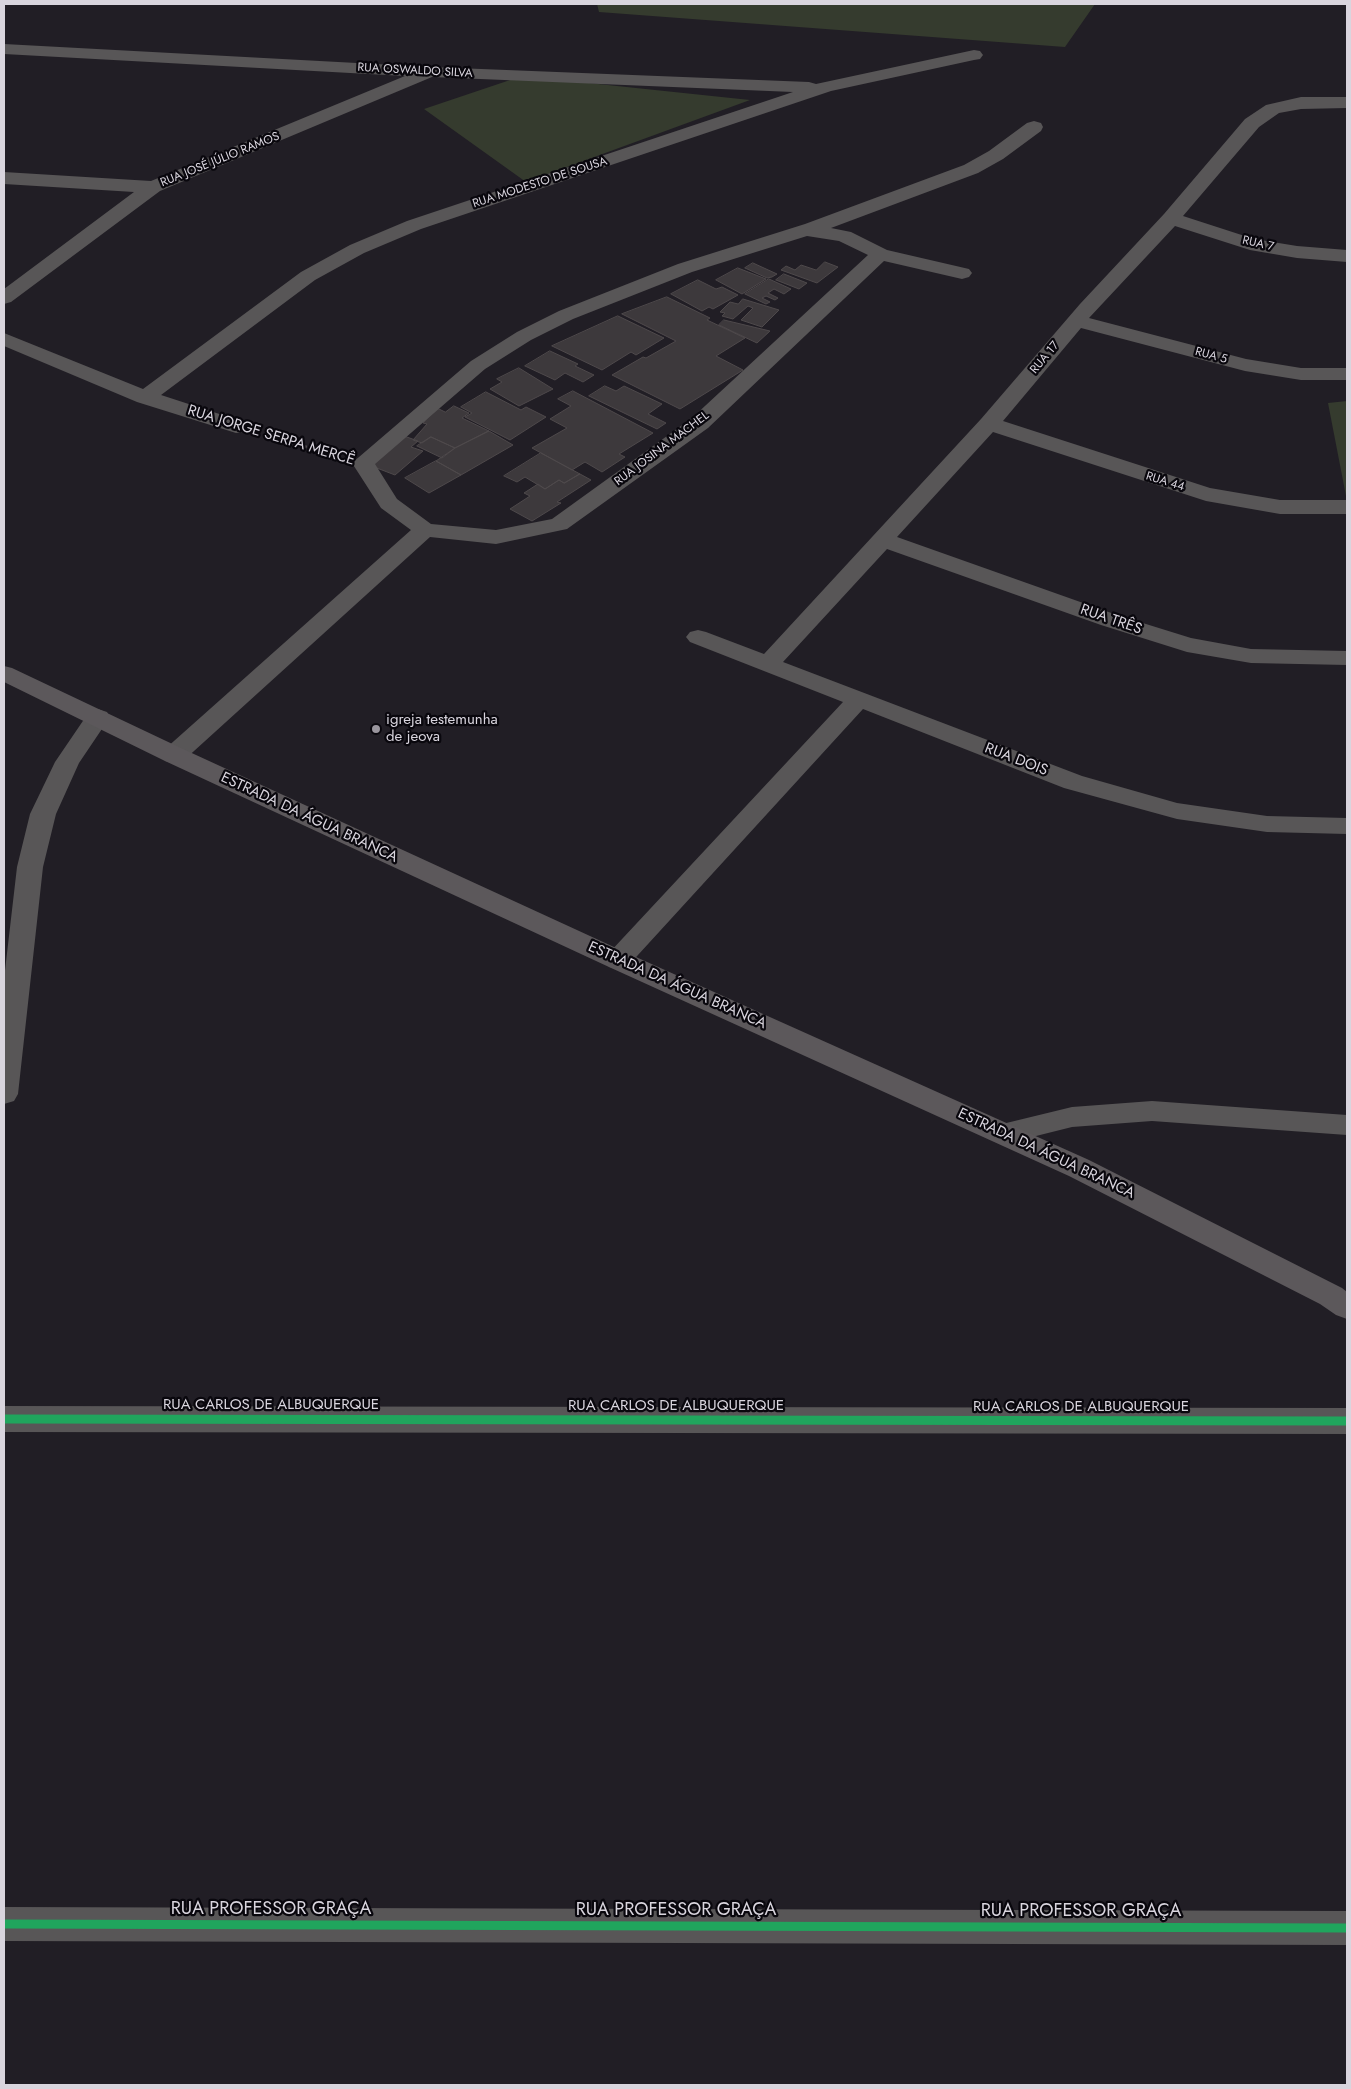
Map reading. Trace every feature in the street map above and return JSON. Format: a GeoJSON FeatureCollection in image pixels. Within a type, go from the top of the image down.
{"type":"FeatureCollection","features":[{"type":"Feature","properties":{"kind":"main road","name":"ESTRADA DA ÁGUA BRANCA"},"geometry":{"type":"LineString","coordinates":[[4,674],[174,755],[618,960],[1079,1168],[1305,1282],[1347,1307]]}},
{"type":"Feature","properties":{"kind":"street","name":"RUA OSWALDO SILVA"},"geometry":{"type":"LineString","coordinates":[[4,49],[431,72],[826,88]]}},
{"type":"Feature","properties":{"kind":"street","name":"RUA MODESTO DE SOUSA"},"geometry":{"type":"LineString","coordinates":[[145,397],[308,276],[357,249],[414,224],[826,88],[974,55]]}},
{"type":"Feature","properties":{"kind":"street","name":"RUA JOSÉ JÚLIO RAMOS"},"geometry":{"type":"LineString","coordinates":[[4,298],[153,187],[431,72]]}},
{"type":"Feature","properties":{"kind":"street","name":"RUA 17"},"geometry":{"type":"LineString","coordinates":[[768,664],[989,424],[1077,321],[1171,218],[1252,123],[1273,108],[1301,103],[1347,102]]}},
{"type":"Feature","properties":{"kind":"street"},"geometry":{"type":"LineString","coordinates":[[363,463],[478,365],[524,336],[566,315],[685,268],[806,230],[971,169],[996,155],[1034,127]]}},
{"type":"Feature","properties":{"kind":"street"},"geometry":{"type":"LineString","coordinates":[[4,178],[153,187]]}},
{"type":"Feature","properties":{"kind":"street","name":"RUA 7"},"geometry":{"type":"LineString","coordinates":[[1171,218],[1250,244],[1297,252],[1347,256]]}},
{"type":"Feature","properties":{"kind":"street"},"geometry":{"type":"LineString","coordinates":[[806,230],[844,236],[880,254],[962,273]]}},
{"type":"Feature","properties":{"kind":"street","name":"RUA JOSINA MACHEL"},"geometry":{"type":"LineString","coordinates":[[425,530],[496,538],[559,524],[700,422],[880,254]]}},
{"type":"Feature","properties":{"kind":"street","name":"RUA 5"},"geometry":{"type":"LineString","coordinates":[[1077,321],[1245,365],[1301,374],[1347,374]]}},
{"type":"Feature","properties":{"kind":"street","name":"RUA JORGE SERPA MERCÊ"},"geometry":{"type":"LineString","coordinates":[[4,339],[145,397],[236,427]]}},
{"type":"Feature","properties":{"kind":"street","name":"RUA 44"},"geometry":{"type":"LineString","coordinates":[[989,424],[1206,494],[1280,507],[1347,507]]}},
{"type":"Feature","properties":{"kind":"street","name":"RUA JORGE SERPA MERCÊ"},"geometry":{"type":"LineString","coordinates":[[363,463],[389,503],[425,530]]}},
{"type":"Feature","properties":{"kind":"street"},"geometry":{"type":"LineString","coordinates":[[174,755],[425,530]]}},
{"type":"Feature","properties":{"kind":"street","name":"RUA TRÊS"},"geometry":{"type":"LineString","coordinates":[[883,540],[1109,620],[1187,645],[1251,656],[1347,658]]}},
{"type":"Feature","properties":{"kind":"street","name":"RUA DOIS"},"geometry":{"type":"LineString","coordinates":[[698,637],[1073,782],[1178,811],[1266,824],[1347,826]]}},
{"type":"Feature","properties":{"kind":"street"},"geometry":{"type":"LineString","coordinates":[[618,960],[858,700]]}},
{"type":"Feature","properties":{"kind":"street"},"geometry":{"type":"LineString","coordinates":[[4,1094],[30,867],[43,814],[67,762],[98,718]]}},
{"type":"Feature","properties":{"kind":"street"},"geometry":{"type":"LineString","coordinates":[[1004,1133],[1072,1117],[1152,1111],[1347,1125]]}},
{"type":"Feature","properties":{"kind":"street","name":"RUA CARLOS DE ALBUQUERQUE"},"geometry":{"type":"LineString","coordinates":[[4,1418],[1347,1422]]}},
{"type":"Feature","properties":{"kind":"street","name":"RUA PROFESSOR GRAÇA"},"geometry":{"type":"LineString","coordinates":[[4,1924],[1347,1928]]}},
{"type":"Feature","properties":{"kind":"green space"},"geometry":{"type":"Polygon","coordinates":[[[597,4],[1095,4],[1065,47],[599,12],[597,4]]]}},
{"type":"Feature","properties":{"kind":"green space"},"geometry":{"type":"Polygon","coordinates":[[[522,76],[750,100],[526,182],[424,109],[522,76]]]}},
{"type":"Feature","properties":{"kind":"green space"},"geometry":{"type":"Polygon","coordinates":[[[1347,401],[1347,496],[1346,496],[1328,403],[1347,401]]]}},
{"type":"Feature","properties":{"kind":"building"},"geometry":{"type":"Polygon","coordinates":[[[825,262],[838,267],[817,283],[781,270],[786,266],[795,270],[801,265],[816,270],[825,262]]]}},
{"type":"Feature","properties":{"kind":"building"},"geometry":{"type":"Polygon","coordinates":[[[753,263],[777,274],[767,278],[745,268],[753,263]]]}},
{"type":"Feature","properties":{"kind":"building"},"geometry":{"type":"Polygon","coordinates":[[[738,268],[766,279],[742,294],[716,280],[738,268]]]}},
{"type":"Feature","properties":{"kind":"building"},"geometry":{"type":"Polygon","coordinates":[[[784,274],[807,283],[799,289],[776,280],[784,274]]]}},
{"type":"Feature","properties":{"kind":"building"},"geometry":{"type":"Polygon","coordinates":[[[769,279],[791,289],[784,294],[774,289],[768,293],[778,298],[775,300],[766,296],[762,298],[770,302],[766,304],[745,294],[769,279]]]}},
{"type":"Feature","properties":{"kind":"building"},"geometry":{"type":"Polygon","coordinates":[[[698,280],[716,289],[722,287],[738,295],[713,309],[709,307],[702,311],[671,294],[698,280]]]}},
{"type":"Feature","properties":{"kind":"building"},"geometry":{"type":"Polygon","coordinates":[[[667,297],[710,318],[707,320],[745,338],[716,356],[743,370],[680,409],[612,375],[676,341],[622,314],[667,297]]]}},
{"type":"Feature","properties":{"kind":"building"},"geometry":{"type":"Polygon","coordinates":[[[743,299],[779,310],[762,327],[741,320],[753,308],[748,306],[733,319],[722,316],[725,313],[720,312],[730,302],[738,304],[743,299]]]}},
{"type":"Feature","properties":{"kind":"building"},"geometry":{"type":"Polygon","coordinates":[[[618,316],[664,338],[636,355],[631,352],[602,370],[552,346],[618,316]]]}},
{"type":"Feature","properties":{"kind":"building"},"geometry":{"type":"Polygon","coordinates":[[[724,320],[770,331],[757,343],[719,325],[724,320]]]}},
{"type":"Feature","properties":{"kind":"building"},"geometry":{"type":"Polygon","coordinates":[[[550,351],[578,364],[575,366],[594,375],[583,382],[565,373],[555,380],[525,366],[550,351]]]}},
{"type":"Feature","properties":{"kind":"building"},"geometry":{"type":"Polygon","coordinates":[[[519,368],[553,389],[519,406],[490,389],[502,382],[497,379],[519,368]]]}},
{"type":"Feature","properties":{"kind":"building"},"geometry":{"type":"Polygon","coordinates":[[[605,386],[616,391],[624,386],[662,404],[648,414],[666,423],[657,429],[589,396],[605,386]]]}},
{"type":"Feature","properties":{"kind":"building"},"geometry":{"type":"Polygon","coordinates":[[[573,391],[653,433],[619,454],[625,457],[602,472],[585,462],[572,470],[532,448],[567,428],[550,419],[571,406],[558,399],[573,391]]]}},
{"type":"Feature","properties":{"kind":"building"},"geometry":{"type":"Polygon","coordinates":[[[486,392],[521,410],[526,407],[546,417],[510,440],[465,417],[472,413],[461,407],[486,392]]]}},
{"type":"Feature","properties":{"kind":"building"},"geometry":{"type":"Polygon","coordinates":[[[454,406],[469,413],[462,418],[489,431],[455,448],[431,437],[422,443],[413,440],[427,424],[423,423],[437,408],[445,412],[454,406]]]}},
{"type":"Feature","properties":{"kind":"building"},"geometry":{"type":"Polygon","coordinates":[[[489,431],[513,445],[461,475],[436,461],[455,448],[489,431]]]}},
{"type":"Feature","properties":{"kind":"building"},"geometry":{"type":"Polygon","coordinates":[[[404,436],[418,441],[411,447],[423,451],[395,475],[369,465],[404,436]]]}},
{"type":"Feature","properties":{"kind":"building"},"geometry":{"type":"Polygon","coordinates":[[[431,437],[455,448],[442,458],[417,446],[431,437]]]}},
{"type":"Feature","properties":{"kind":"building"},"geometry":{"type":"Polygon","coordinates":[[[541,453],[580,474],[564,483],[559,480],[545,489],[525,477],[517,482],[504,476],[541,453]]]}},
{"type":"Feature","properties":{"kind":"building"},"geometry":{"type":"Polygon","coordinates":[[[436,461],[461,475],[429,493],[405,478],[436,461]]]}},
{"type":"Feature","properties":{"kind":"building"},"geometry":{"type":"Polygon","coordinates":[[[580,474],[591,480],[557,502],[561,503],[532,521],[510,509],[530,496],[524,493],[538,484],[545,489],[559,480],[564,483],[580,474]]]}},
{"type":"Feature","properties":{"kind":"cycle path"},"geometry":{"type":"LineString","coordinates":[[4,1419],[1347,1421]]}},
{"type":"Feature","properties":{"kind":"cycle path"},"geometry":{"type":"LineString","coordinates":[[4,1924],[1347,1928]]}},
{"type":"Feature","properties":{"kind":"place","name":"igreja testemunha de jeova"},"geometry":{"type":"Point","coordinates":[376,729]}}]}
